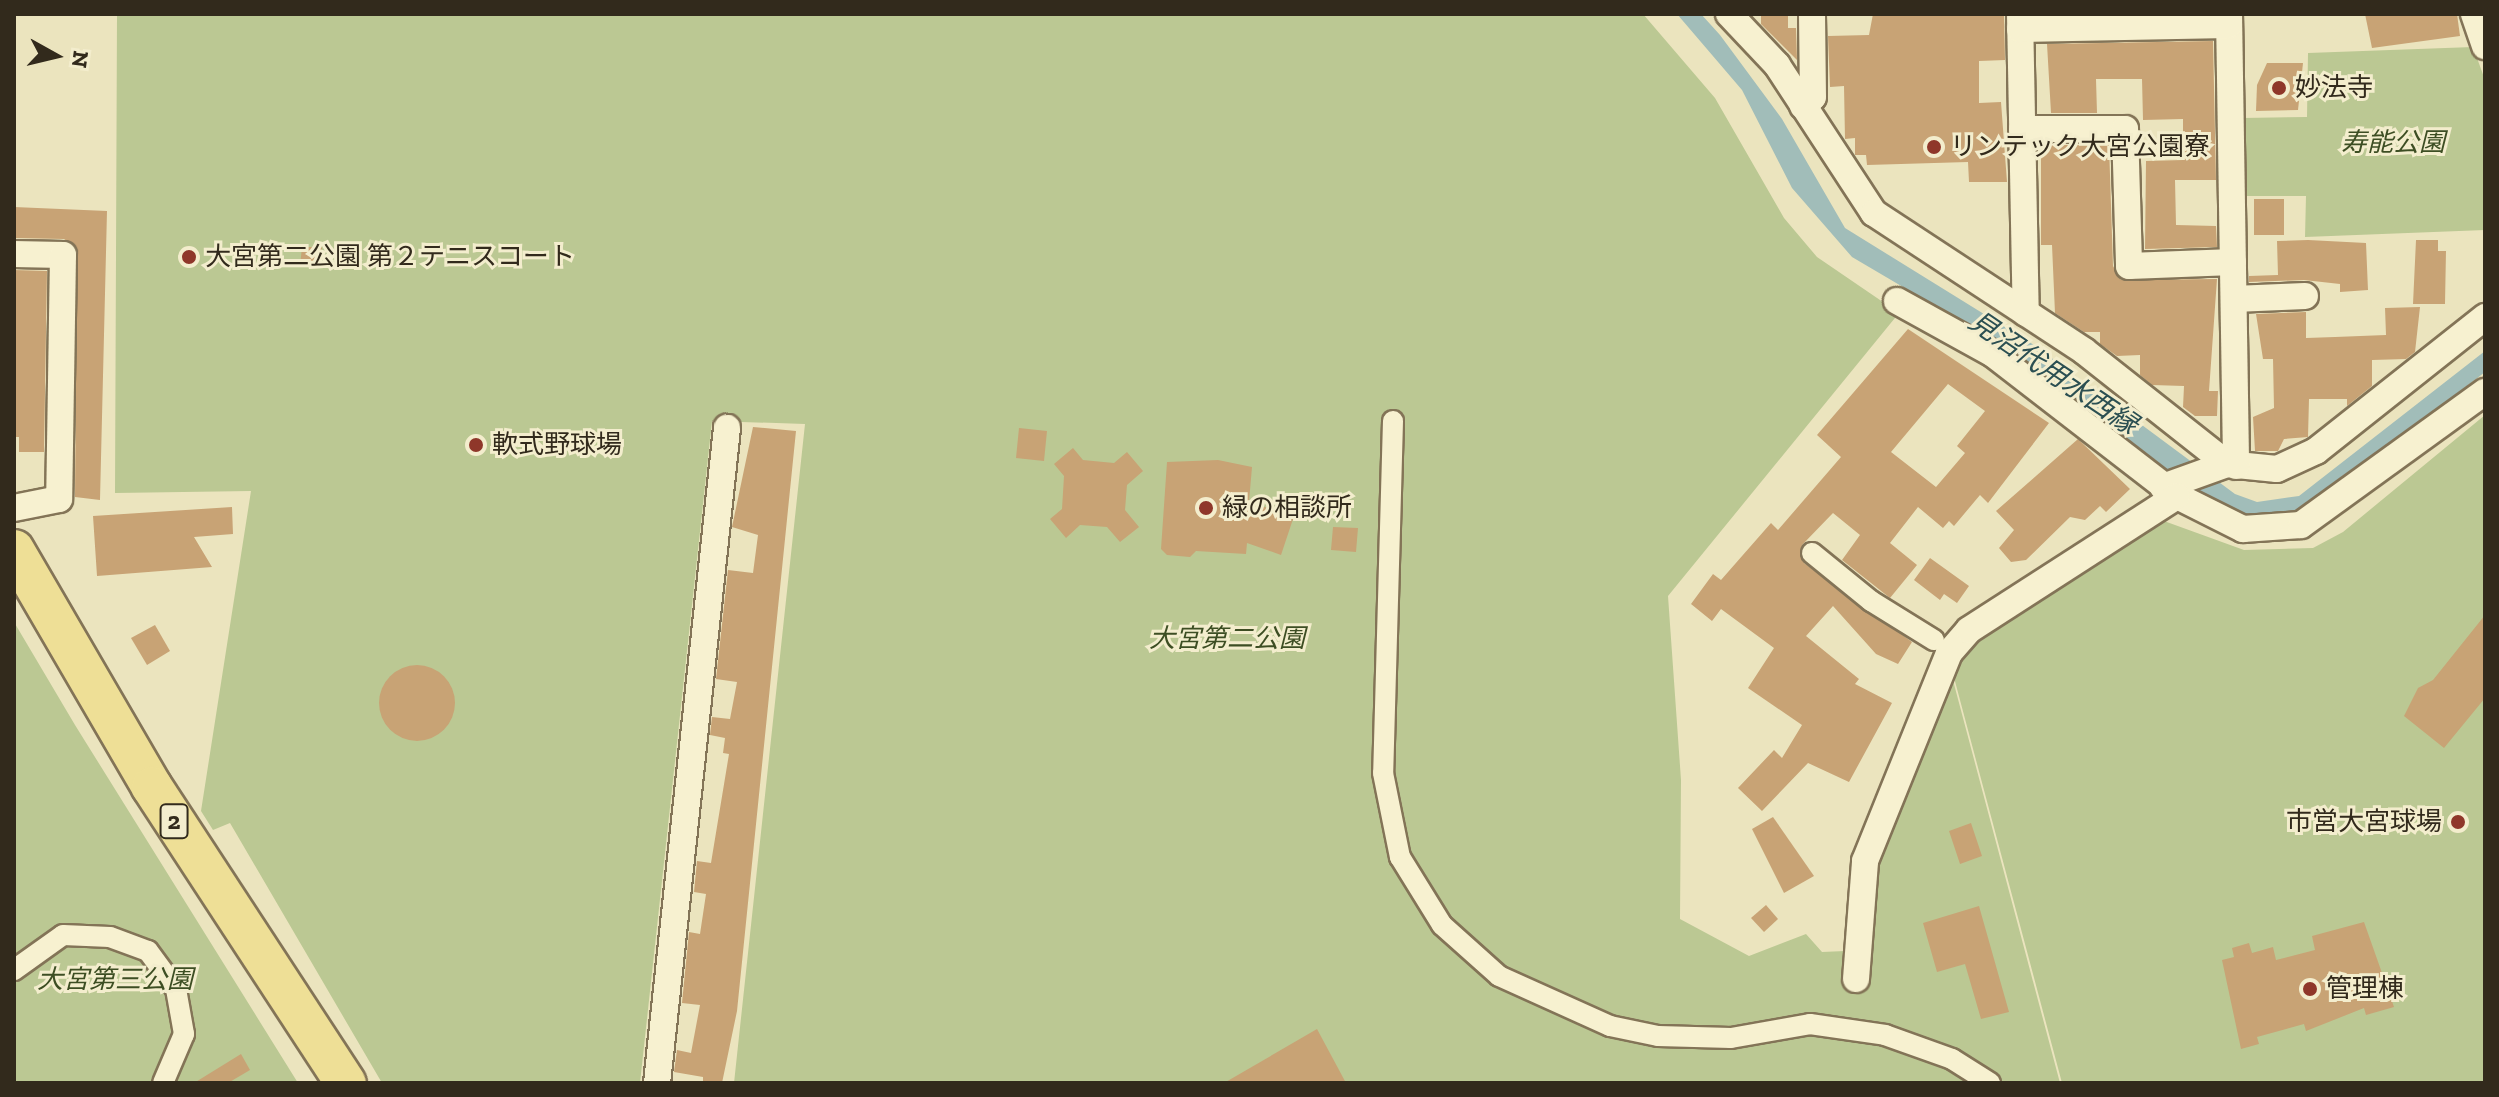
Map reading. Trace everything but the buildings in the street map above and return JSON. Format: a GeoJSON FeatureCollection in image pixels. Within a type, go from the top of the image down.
{"type":"FeatureCollection","features":[{"type":"Feature","properties":{"kind":"main road","name":"2"},"geometry":{"type":"LineString","coordinates":[[14,550],[152,787],[346,1083]]}},
{"type":"Feature","properties":{"kind":"street"},"geometry":{"type":"LineString","coordinates":[[1729,14],[1777,65],[1874,213],[2026,313],[2232,465]]}},
{"type":"Feature","properties":{"kind":"street"},"geometry":{"type":"LineString","coordinates":[[1803,106],[1813,97],[1812,14]]}},
{"type":"Feature","properties":{"kind":"street"},"geometry":{"type":"LineString","coordinates":[[2474,14],[2485,46]]}},
{"type":"Feature","properties":{"kind":"street"},"geometry":{"type":"LineString","coordinates":[[2026,313],[2020,21],[2229,19],[2234,299],[2232,465]]}},
{"type":"Feature","properties":{"kind":"street"},"geometry":{"type":"LineString","coordinates":[[2022,129],[2125,129],[2129,266],[2233,262]]}},
{"type":"Feature","properties":{"kind":"street"},"geometry":{"type":"LineString","coordinates":[[14,254],[63,255],[59,499],[14,508]]}},
{"type":"Feature","properties":{"kind":"street"},"geometry":{"type":"LineString","coordinates":[[2234,299],[2305,296]]}},
{"type":"Feature","properties":{"kind":"street"},"geometry":{"type":"LineString","coordinates":[[1897,301],[1993,354],[2084,418],[2170,491],[2243,529],[2301,525],[2485,392]]}},
{"type":"Feature","properties":{"kind":"street"},"geometry":{"type":"LineString","coordinates":[[1856,979],[1865,861],[1949,653],[1969,630],[2170,491],[2232,465],[2277,469],[2316,451],[2485,317]]}},
{"type":"Feature","properties":{"kind":"street"},"geometry":{"type":"LineString","coordinates":[[1393,421],[1383,773],[1400,857],[1442,925],[1510,982],[1610,1026],[1658,1036],[1731,1038],[1810,1024],[1840,1028],[1885,1035],[1952,1059],[1990,1083]]}},
{"type":"Feature","properties":{"kind":"street"},"geometry":{"type":"LineString","coordinates":[[657,1083],[727,428]]}},
{"type":"Feature","properties":{"kind":"street"},"geometry":{"type":"LineString","coordinates":[[1812,553],[1871,601],[1934,640]]}},
{"type":"Feature","properties":{"kind":"street"},"geometry":{"type":"LineString","coordinates":[[14,970],[63,935],[110,937],[148,951],[176,989],[184,1034],[163,1083]]}},
{"type":"Feature","properties":{"kind":"green space","name":"大宮第二公園"},"geometry":{"type":"Polygon","coordinates":[[[117,14],[1643,14],[1715,98],[1784,218],[1817,257],[1899,313],[1668,596],[1681,780],[1680,919],[1749,956],[1806,934],[1822,952],[1845,951],[1873,859],[1950,669],[2060,1083],[734,1083],[805,424],[712,421],[640,1083],[382,1083],[230,823],[213,830],[201,811],[251,491],[115,493],[117,14]]]}},
{"type":"Feature","properties":{"kind":"green space","name":"寿能公園"},"geometry":{"type":"Polygon","coordinates":[[[2473,47],[2485,80],[2485,230],[2305,237],[2306,196],[2244,196],[2243,118],[2307,117],[2308,53],[2473,47]]]}},
{"type":"Feature","properties":{"kind":"green space"},"geometry":{"type":"Polygon","coordinates":[[[2485,415],[2485,1083],[2062,1083],[1952,670],[1971,639],[2164,521],[2244,550],[2313,548],[2343,532],[2485,415]]]}},
{"type":"Feature","properties":{"kind":"green space","name":"大宮第三公園"},"geometry":{"type":"Polygon","coordinates":[[[14,622],[75,725],[298,1083],[14,1083],[14,622]]]}},
{"type":"Feature","properties":{"kind":"water","name":"見沼代用水西縁"},"geometry":{"type":"Polygon","coordinates":[[[1677,14],[1701,14],[1720,35],[1782,119],[1845,228],[2034,345],[2235,494],[2257,502],[2299,496],[2485,351],[2485,372],[2300,514],[2252,520],[2203,497],[2010,350],[1852,257],[1792,188],[1742,90],[1677,14]]]}},
{"type":"Feature","properties":{"kind":"place","name":"妙法寺"},"geometry":{"type":"Point","coordinates":[2279,88]}},
{"type":"Feature","properties":{"kind":"place","name":"リンテック大宮公園寮"},"geometry":{"type":"Point","coordinates":[1934,147]}},
{"type":"Feature","properties":{"kind":"place","name":"大宮第二公園 第２テニスコート"},"geometry":{"type":"Point","coordinates":[189,257]}},
{"type":"Feature","properties":{"kind":"place","name":"軟式野球場"},"geometry":{"type":"Point","coordinates":[476,445]}},
{"type":"Feature","properties":{"kind":"place","name":"緑の相談所"},"geometry":{"type":"Point","coordinates":[1206,508]}},
{"type":"Feature","properties":{"kind":"place","name":"市営大宮球場"},"geometry":{"type":"Point","coordinates":[2458,822]}},
{"type":"Feature","properties":{"kind":"place","name":"管理棟"},"geometry":{"type":"Point","coordinates":[2310,989]}}]}
